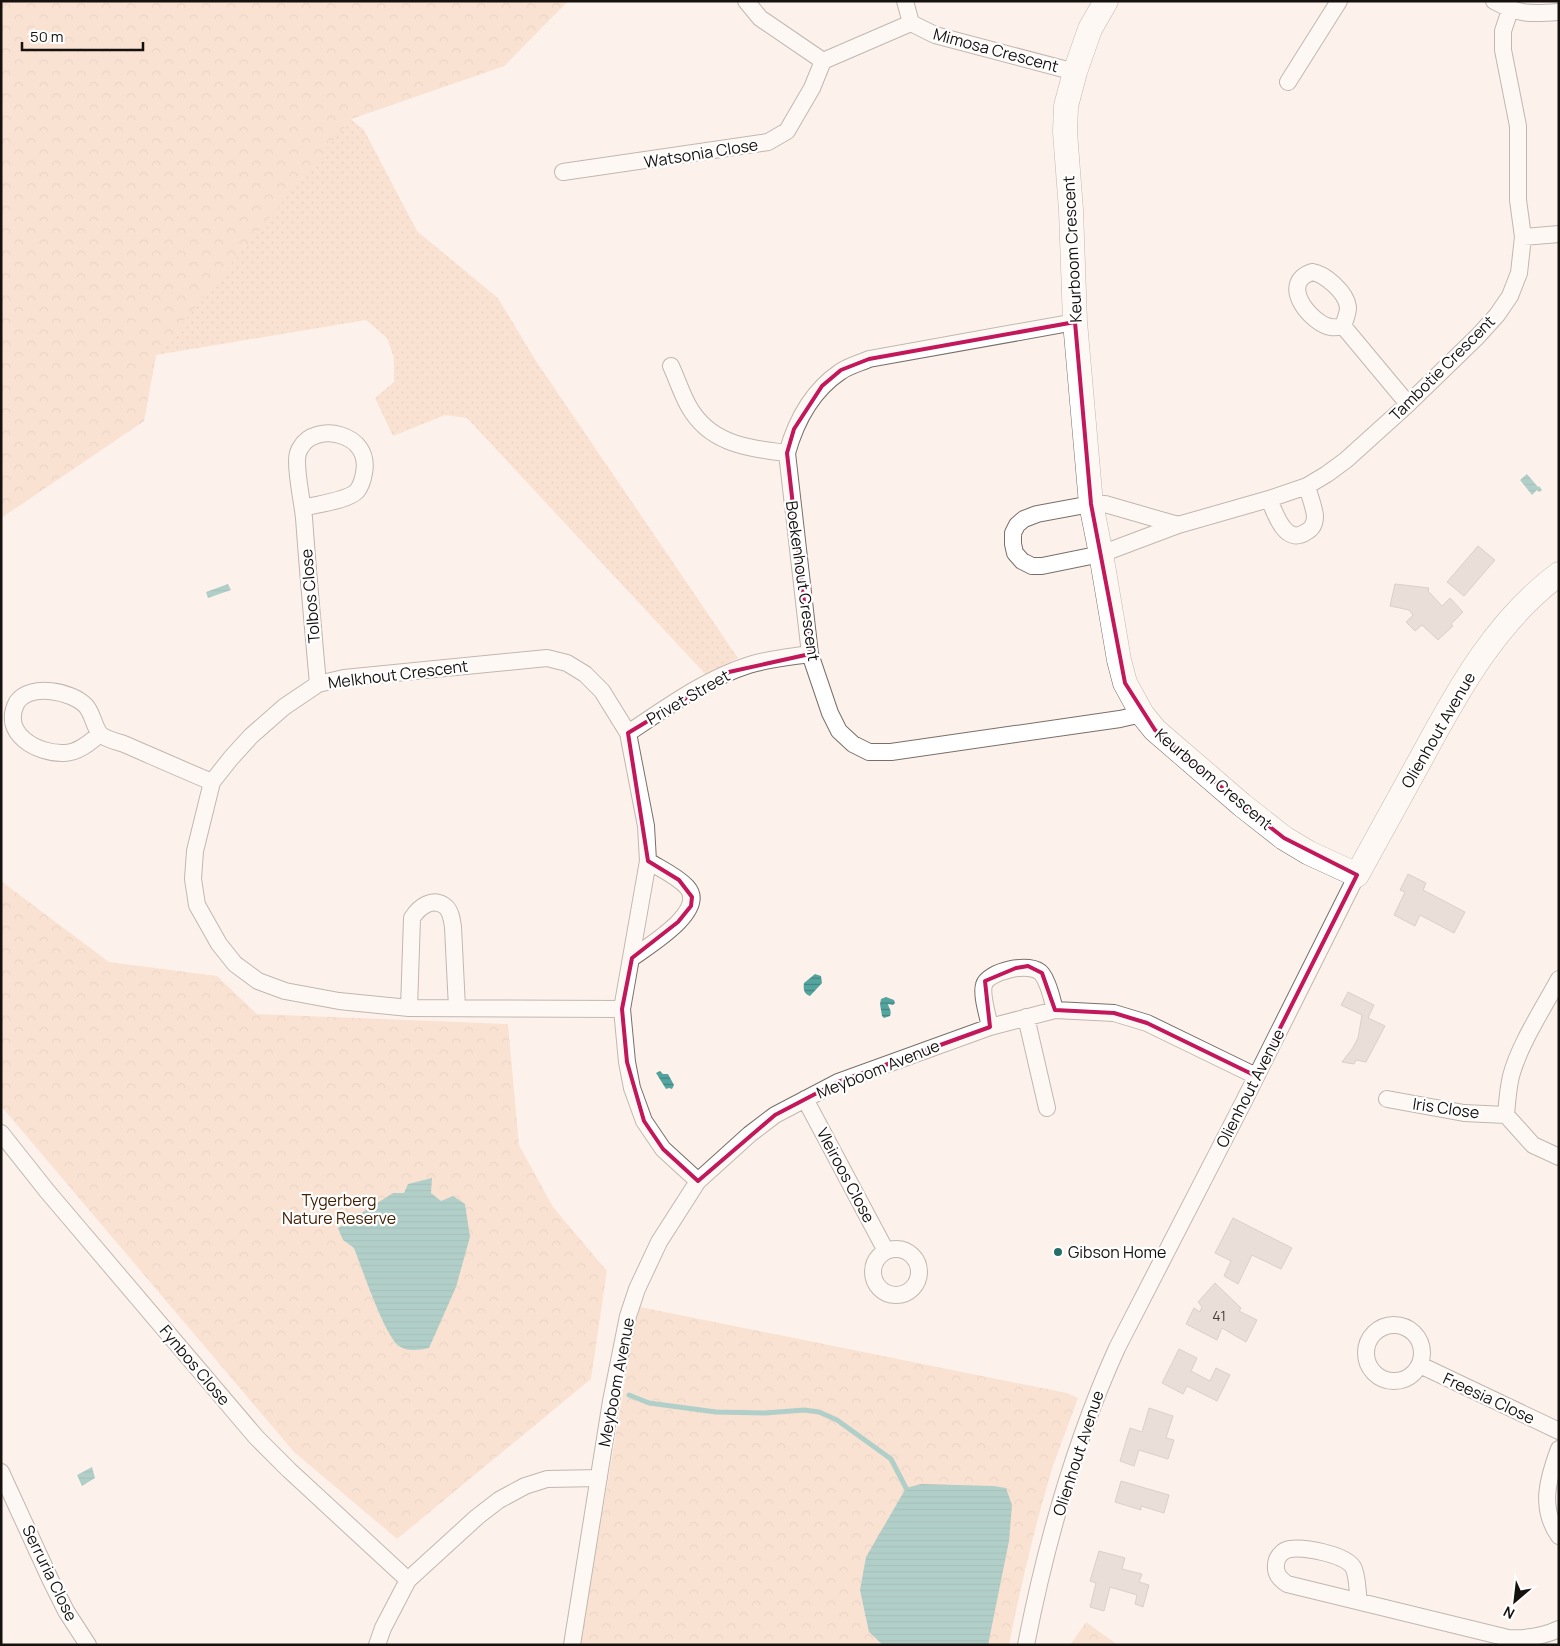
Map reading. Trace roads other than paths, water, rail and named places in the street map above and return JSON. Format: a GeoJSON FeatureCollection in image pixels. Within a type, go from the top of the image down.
{"type":"FeatureCollection","features":[{"type":"Feature","properties":{"kind":"street"},"geometry":{"type":"LineString","coordinates":[[746,1],[760,18],[823,61],[911,23]]}},
{"type":"Feature","properties":{"kind":"street","name":"Mimosa Crescent"},"geometry":{"type":"LineString","coordinates":[[905,1],[911,23],[935,35],[1075,72]]}},
{"type":"Feature","properties":{"kind":"street","name":"Keurboom Crescent"},"geometry":{"type":"LineString","coordinates":[[1106,1],[1090,29],[1075,72],[1066,106],[1065,132],[1071,210],[1075,322],[1091,504],[1102,554],[1125,684],[1142,714],[1155,730],[1264,823],[1309,853],[1357,875]]}},
{"type":"Feature","properties":{"kind":"street"},"geometry":{"type":"LineString","coordinates":[[1288,82],[1339,1]]}},
{"type":"Feature","properties":{"kind":"street"},"geometry":{"type":"LineString","coordinates":[[1494,1],[1510,10],[1533,14],[1559,12]]}},
{"type":"Feature","properties":{"kind":"street","name":"Tambotie Crescent"},"geometry":{"type":"LineString","coordinates":[[1102,554],[1178,525],[1307,486],[1327,474],[1346,460],[1408,404],[1478,336],[1496,315],[1510,296],[1519,273],[1522,237],[1518,200],[1518,126],[1503,50],[1503,31],[1510,10]]}},
{"type":"Feature","properties":{"kind":"street","name":"Watsonia Close"},"geometry":{"type":"LineString","coordinates":[[563,172],[768,142],[787,130],[792,124],[812,88],[823,61]]}},
{"type":"Feature","properties":{"kind":"street"},"geometry":{"type":"LineString","coordinates":[[1522,237],[1559,234]]}},
{"type":"Feature","properties":{"kind":"street","name":"Boekenhout Crescent"},"geometry":{"type":"LineString","coordinates":[[1075,322],[869,359],[841,370],[822,386],[794,429],[787,453],[810,654],[830,713],[839,731],[853,744],[869,752],[891,752],[1120,719],[1142,714]]}},
{"type":"Feature","properties":{"kind":"street"},"geometry":{"type":"LineString","coordinates":[[1343,326],[1408,404]]}},
{"type":"Feature","properties":{"kind":"street"},"geometry":{"type":"LineString","coordinates":[[671,366],[689,406],[703,425],[722,439],[746,448],[787,453]]}},
{"type":"Feature","properties":{"kind":"street","name":"Tolbos Close"},"geometry":{"type":"LineString","coordinates":[[303,508],[348,496],[357,490],[362,482],[365,469],[363,454],[357,443],[347,436],[334,434],[320,435],[307,439],[302,444],[297,460],[318,684]]}},
{"type":"Feature","properties":{"kind":"street"},"geometry":{"type":"LineString","coordinates":[[1269,499],[1283,527],[1289,533],[1296,536],[1304,534],[1314,523],[1315,516],[1307,486]]}},
{"type":"Feature","properties":{"kind":"street"},"geometry":{"type":"LineString","coordinates":[[1102,554],[1042,566],[1032,566],[1022,561],[1016,554],[1013,544],[1013,533],[1024,519],[1036,514],[1091,504],[1106,504],[1178,525]]}},
{"type":"Feature","properties":{"kind":"street","name":"Olienhout Avenue"},"geometry":{"type":"LineString","coordinates":[[1026,1645],[1041,1573],[1070,1466],[1103,1379],[1117,1348],[1357,875],[1453,700],[1480,657],[1512,617],[1543,586],[1559,574]]}},
{"type":"Feature","properties":{"kind":"street","name":"Privet Street"},"geometry":{"type":"LineString","coordinates":[[628,733],[710,681],[728,672],[750,664],[810,654]]}},
{"type":"Feature","properties":{"kind":"street","name":"Melkhout Crescent"},"geometry":{"type":"LineString","coordinates":[[622,1009],[409,1008],[340,1001],[285,992],[258,981],[235,964],[219,944],[197,905],[193,879],[195,851],[212,782],[251,736],[284,707],[318,684],[344,678],[547,658],[567,663],[585,674],[602,691],[628,733],[646,826],[648,861],[622,1009],[627,1062],[632,1088],[644,1121],[663,1149],[698,1181]]}},
{"type":"Feature","properties":{"kind":"street"},"geometry":{"type":"LineString","coordinates":[[100,734],[76,750],[64,754],[26,744],[18,738],[13,730],[11,721],[18,701],[26,694],[36,691],[50,691],[66,695],[86,706],[100,734],[212,782]]}},
{"type":"Feature","properties":{"kind":"street"},"geometry":{"type":"LineString","coordinates":[[632,958],[678,922],[691,906],[692,897],[688,888],[648,861]]}},
{"type":"Feature","properties":{"kind":"street"},"geometry":{"type":"LineString","coordinates":[[409,1008],[412,918],[417,909],[425,904],[436,903],[446,907],[453,927],[457,1008]]}},
{"type":"Feature","properties":{"kind":"street"},"geometry":{"type":"LineString","coordinates":[[990,1027],[984,993],[985,981],[996,974],[1016,968],[1028,966],[1042,974],[1055,1010]]}},
{"type":"Feature","properties":{"kind":"street"},"geometry":{"type":"LineString","coordinates":[[1559,979],[1520,1053],[1511,1076],[1506,1115],[1533,1145],[1559,1157]]}},
{"type":"Feature","properties":{"kind":"street","name":"Meyboom Avenue"},"geometry":{"type":"LineString","coordinates":[[572,1645],[614,1382],[628,1316],[637,1289],[659,1242],[698,1181],[750,1134],[775,1115],[838,1082],[990,1027],[1055,1010],[1114,1013],[1147,1023],[1256,1076]]}},
{"type":"Feature","properties":{"kind":"street"},"geometry":{"type":"LineString","coordinates":[[1026,1017],[1047,1108]]}},
{"type":"Feature","properties":{"kind":"street","name":"Vleiroos Close"},"geometry":{"type":"LineString","coordinates":[[805,1099],[886,1251]]}},
{"type":"Feature","properties":{"kind":"street","name":"Iris Close"},"geometry":{"type":"LineString","coordinates":[[1387,1099],[1464,1113],[1506,1115]]}},
{"type":"Feature","properties":{"kind":"street","name":"Fynbos Close"},"geometry":{"type":"LineString","coordinates":[[1,1133],[47,1191],[256,1437],[408,1580]]}},
{"type":"Feature","properties":{"kind":"street","name":"Freesia Close"},"geometry":{"type":"LineString","coordinates":[[1420,1365],[1559,1431]]}},
{"type":"Feature","properties":{"kind":"street"},"geometry":{"type":"LineString","coordinates":[[1559,1448],[1548,1482],[1546,1499],[1548,1514],[1559,1536]]}},
{"type":"Feature","properties":{"kind":"street","name":"Serruria Close"},"geometry":{"type":"LineString","coordinates":[[1,1472],[8,1497],[66,1611],[88,1645]]}},
{"type":"Feature","properties":{"kind":"street"},"geometry":{"type":"LineString","coordinates":[[377,1645],[383,1628],[408,1580],[477,1517],[499,1500],[524,1486],[546,1479],[599,1478]]}},
{"type":"Feature","properties":{"kind":"street"},"geometry":{"type":"LineString","coordinates":[[1358,1602],[1355,1573],[1352,1566],[1344,1559],[1318,1551],[1288,1549],[1280,1554],[1276,1561],[1279,1579],[1286,1584],[1358,1602],[1508,1638],[1537,1638],[1559,1629]]}},
{"type":"Feature","properties":{"kind":"water"},"geometry":{"type":"Polygon","coordinates":[[[1527,474],[1542,490],[1539,492],[1537,490],[1532,495],[1520,480],[1527,474]]]}},
{"type":"Feature","properties":{"kind":"water"},"geometry":{"type":"Polygon","coordinates":[[[228,584],[231,590],[208,598],[206,592],[228,584]]]}},
{"type":"Feature","properties":{"kind":"water"},"geometry":{"type":"Polygon","coordinates":[[[815,974],[821,976],[822,983],[810,996],[804,991],[804,983],[815,974]]]}},
{"type":"Feature","properties":{"kind":"water"},"geometry":{"type":"Polygon","coordinates":[[[886,997],[894,1000],[895,1003],[893,1005],[888,1004],[891,1011],[890,1016],[884,1018],[880,1004],[881,999],[886,997]]]}},
{"type":"Feature","properties":{"kind":"water"},"geometry":{"type":"Polygon","coordinates":[[[660,1071],[663,1074],[668,1074],[674,1085],[672,1089],[666,1089],[656,1073],[660,1071]]]}},
{"type":"Feature","properties":{"kind":"water"},"geometry":{"type":"Polygon","coordinates":[[[432,1178],[431,1193],[441,1201],[453,1196],[465,1204],[470,1237],[456,1287],[429,1348],[410,1350],[399,1346],[387,1329],[354,1248],[343,1240],[338,1228],[393,1193],[404,1193],[408,1184],[432,1178]]]}},
{"type":"Feature","properties":{"kind":"water"},"geometry":{"type":"Polygon","coordinates":[[[92,1467],[95,1478],[82,1486],[77,1475],[92,1467]]]}},
{"type":"Feature","properties":{"kind":"water"},"geometry":{"type":"Polygon","coordinates":[[[921,1484],[1006,1488],[1012,1505],[1009,1541],[988,1645],[883,1645],[869,1632],[860,1590],[866,1557],[906,1488],[921,1484]]]}},
{"type":"Feature","properties":{"kind":"waterway"},"geometry":{"type":"LineString","coordinates":[[629,1395],[649,1403],[716,1412],[765,1413],[804,1410],[819,1412],[837,1420],[891,1459],[906,1488]]}},
{"type":"Feature","properties":{"kind":"place","name":"Gibson Home"},"geometry":{"type":"Point","coordinates":[1058,1252]}},
{"type":"Feature","properties":{"kind":"park label","name":"Tygerberg Nature Reserve"},"geometry":{"type":"Point","coordinates":[339,1209]}}]}
